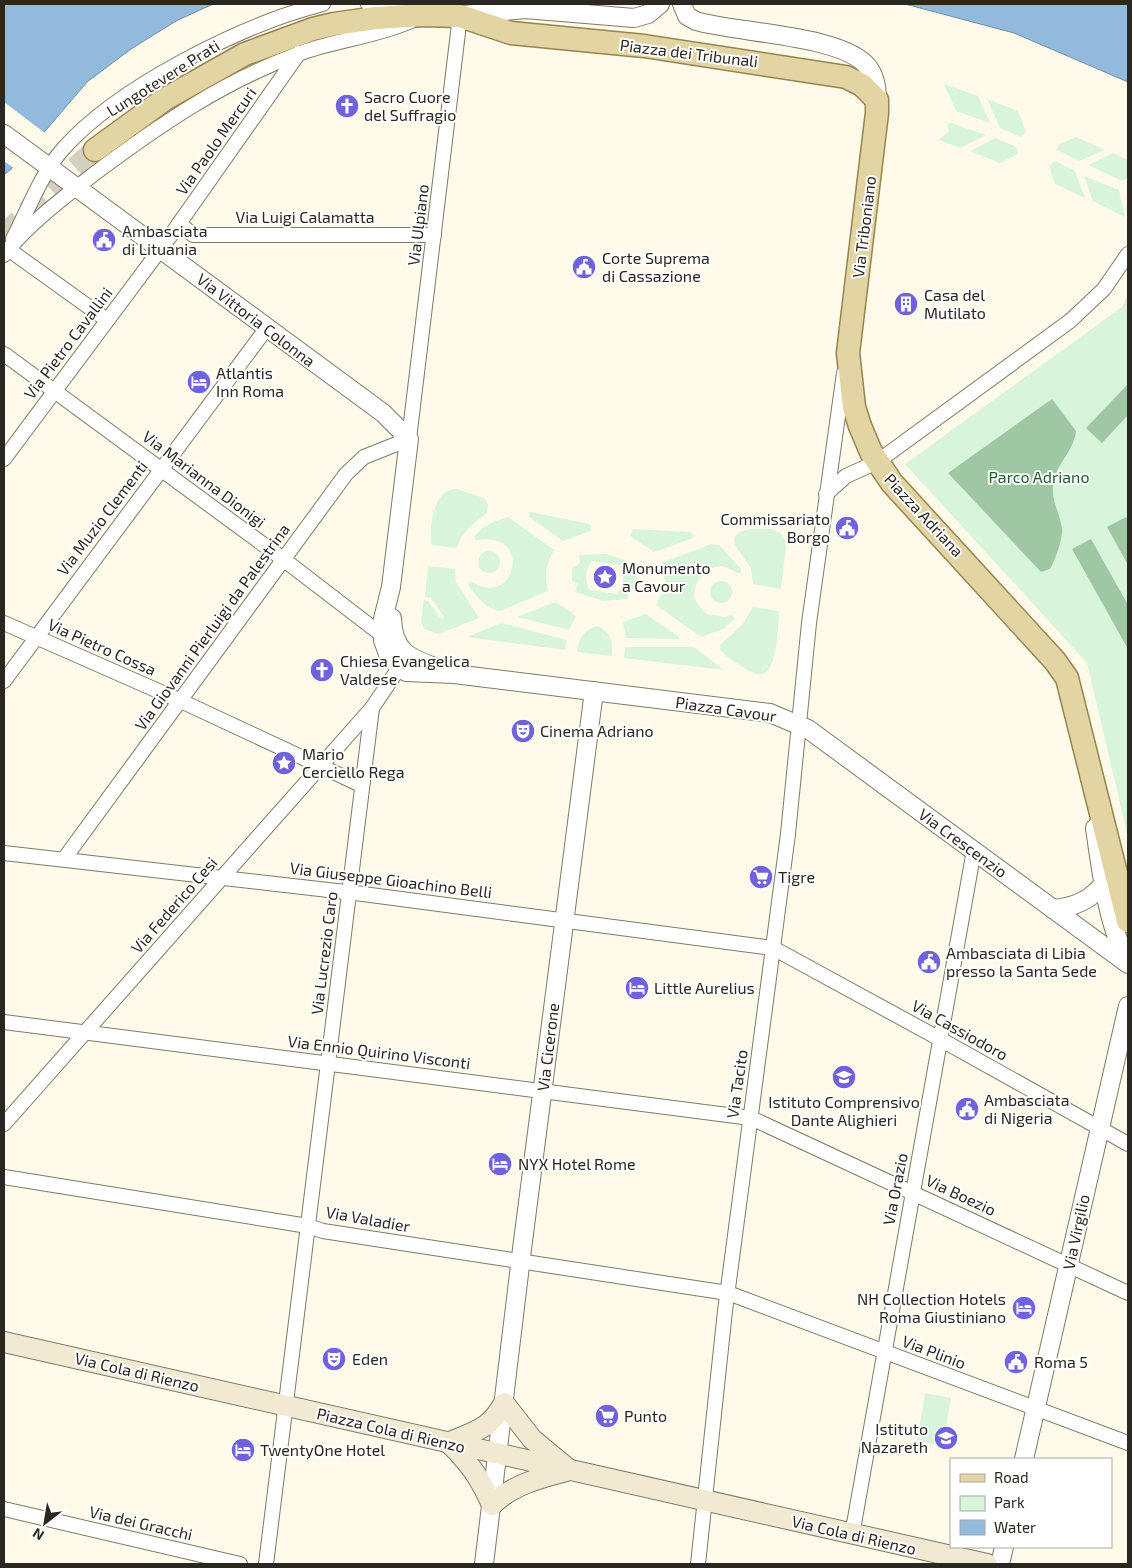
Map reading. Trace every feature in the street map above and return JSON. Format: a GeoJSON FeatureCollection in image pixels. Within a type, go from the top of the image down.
{"type":"FeatureCollection","features":[{"type":"Feature","properties":{"kind":"main road","name":"Lungotevere Prati"},"geometry":{"type":"LineString","coordinates":[[95,150],[165,99],[225,64],[268,44],[334,24],[423,15],[460,16]]}},
{"type":"Feature","properties":{"kind":"main road","name":"Piazza dei Tribunali"},"geometry":{"type":"LineString","coordinates":[[460,16],[511,33],[644,46],[846,77],[862,85],[877,100]]}},
{"type":"Feature","properties":{"kind":"main road","name":"Via Triboniano"},"geometry":{"type":"LineString","coordinates":[[877,100],[873,160],[848,353],[856,414],[866,444],[877,462]]}},
{"type":"Feature","properties":{"kind":"main road","name":"Piazza Adriana"},"geometry":{"type":"LineString","coordinates":[[877,462],[902,495],[964,559],[1062,671],[1074,699],[1096,798],[1128,922]]}},
{"type":"Feature","properties":{"kind":"main road","name":"Via Cola di Rienzo"},"geometry":{"type":"LineString","coordinates":[[4,1342],[278,1404]]}},
{"type":"Feature","properties":{"kind":"main road"},"geometry":{"type":"LineString","coordinates":[[504,1403],[532,1439],[570,1470],[526,1483],[507,1492],[492,1506],[477,1474],[467,1460],[448,1443],[486,1427],[495,1418],[504,1403]]}},
{"type":"Feature","properties":{"kind":"main road","name":"Piazza Cola di Rienzo"},"geometry":{"type":"LineString","coordinates":[[278,1404],[712,1503]]}},
{"type":"Feature","properties":{"kind":"main road","name":"Via Cola di Rienzo"},"geometry":{"type":"LineString","coordinates":[[712,1503],[987,1564]]}},
{"type":"Feature","properties":{"kind":"street","name":"Lungotevere Prati"},"geometry":{"type":"LineString","coordinates":[[6,252],[51,168],[62,151],[85,129],[131,94],[168,71],[240,32],[323,4]]}},
{"type":"Feature","properties":{"kind":"street","name":"Lungotevere Prati"},"geometry":{"type":"LineString","coordinates":[[368,4],[423,15]]}},
{"type":"Feature","properties":{"kind":"street","name":"Piazza dei Tribunali"},"geometry":{"type":"LineString","coordinates":[[460,16],[525,9],[634,18],[648,14],[660,4]]}},
{"type":"Feature","properties":{"kind":"street","name":"Piazza dei Tribunali"},"geometry":{"type":"LineString","coordinates":[[682,4],[687,16],[696,22],[820,44],[846,52],[869,68],[876,87],[877,100]]}},
{"type":"Feature","properties":{"kind":"street","name":"Lungotevere Prati"},"geometry":{"type":"LineString","coordinates":[[6,252],[77,186],[148,134],[201,100],[256,70],[300,53],[389,30],[423,15]]}},
{"type":"Feature","properties":{"kind":"street","name":"Via Ulpiano"},"geometry":{"type":"LineString","coordinates":[[409,439],[460,16]]}},
{"type":"Feature","properties":{"kind":"street","name":"Via Paolo Mercuri"},"geometry":{"type":"LineString","coordinates":[[160,249],[300,53]]}},
{"type":"Feature","properties":{"kind":"street","name":"Via Vittoria Colonna"},"geometry":{"type":"LineString","coordinates":[[4,134],[77,186],[266,329],[384,413],[409,439]]}},
{"type":"Feature","properties":{"kind":"street","name":"Via Luigi Calamatta"},"geometry":{"type":"LineString","coordinates":[[179,223],[193,235],[434,235]]}},
{"type":"Feature","properties":{"kind":"street","name":"Via Pietro Cavallini"},"geometry":{"type":"LineString","coordinates":[[4,459],[160,249]]}},
{"type":"Feature","properties":{"kind":"street"},"geometry":{"type":"LineString","coordinates":[[6,252],[107,320]]}},
{"type":"Feature","properties":{"kind":"street","name":"Piazza Adriana"},"geometry":{"type":"LineString","coordinates":[[877,462],[1070,321],[1104,289],[1128,254]]}},
{"type":"Feature","properties":{"kind":"street","name":"Via Muzio Clementi"},"geometry":{"type":"LineString","coordinates":[[4,681],[266,329]]}},
{"type":"Feature","properties":{"kind":"street","name":"Via Triboniano"},"geometry":{"type":"LineString","coordinates":[[826,494],[848,353]]}},
{"type":"Feature","properties":{"kind":"street","name":"Via Marianna Dionigi"},"geometry":{"type":"LineString","coordinates":[[4,354],[283,559],[382,635]]}},
{"type":"Feature","properties":{"kind":"street","name":"Via Giovanni Pierluigi da Palestrina"},"geometry":{"type":"LineString","coordinates":[[64,860],[353,465],[364,457],[409,439]]}},
{"type":"Feature","properties":{"kind":"street","name":"Piazza Cavour"},"geometry":{"type":"LineString","coordinates":[[409,439],[391,587],[382,623],[382,635],[386,652],[399,668],[416,674],[454,674],[770,712],[798,723],[826,494]]}},
{"type":"Feature","properties":{"kind":"street"},"geometry":{"type":"LineString","coordinates":[[826,494],[846,476],[877,462]]}},
{"type":"Feature","properties":{"kind":"street","name":"Piazza Cavour"},"geometry":{"type":"LineString","coordinates":[[391,587],[392,629],[398,646],[411,658],[454,674]]}},
{"type":"Feature","properties":{"kind":"street","name":"Via Pietro Cossa"},"geometry":{"type":"LineString","coordinates":[[4,623],[181,701],[322,765],[361,785]]}},
{"type":"Feature","properties":{"kind":"street"},"geometry":{"type":"LineString","coordinates":[[372,708],[399,668]]}},
{"type":"Feature","properties":{"kind":"street","name":"Via Cicerone"},"geometry":{"type":"LineString","coordinates":[[504,1403],[520,1261],[594,691]]}},
{"type":"Feature","properties":{"kind":"street","name":"Via Federico Cesi"},"geometry":{"type":"LineString","coordinates":[[4,1124],[372,708]]}},
{"type":"Feature","properties":{"kind":"street","name":"Via Lucrezio Caro"},"geometry":{"type":"LineString","coordinates":[[278,1404],[292,1351],[372,708]]}},
{"type":"Feature","properties":{"kind":"street","name":"Via Crescenzio"},"geometry":{"type":"LineString","coordinates":[[798,723],[1128,964]]}},
{"type":"Feature","properties":{"kind":"street","name":"Via Tacito"},"geometry":{"type":"LineString","coordinates":[[712,1503],[709,1449],[773,948],[796,758],[798,723]]}},
{"type":"Feature","properties":{"kind":"street","name":"Piazza Adriana"},"geometry":{"type":"LineString","coordinates":[[1096,798],[1095,829],[1104,883],[1118,938],[1128,959]]}},
{"type":"Feature","properties":{"kind":"street","name":"Via Orazio"},"geometry":{"type":"LineString","coordinates":[[852,1535],[883,1351],[974,850]]}},
{"type":"Feature","properties":{"kind":"street","name":"Via Giuseppe Gioachino Belli"},"geometry":{"type":"LineString","coordinates":[[4,852],[220,879],[244,879],[773,948]]}},
{"type":"Feature","properties":{"kind":"street"},"geometry":{"type":"LineString","coordinates":[[1053,909],[1081,902],[1095,894],[1104,883]]}},
{"type":"Feature","properties":{"kind":"street","name":"Via Cassiodoro"},"geometry":{"type":"LineString","coordinates":[[773,948],[1128,1144]]}},
{"type":"Feature","properties":{"kind":"street","name":"Via Virgilio"},"geometry":{"type":"LineString","coordinates":[[1024,1458],[1128,1006]]}},
{"type":"Feature","properties":{"kind":"street","name":"Via Ennio Quirino Visconti"},"geometry":{"type":"LineString","coordinates":[[4,1022],[88,1031],[750,1118]]}},
{"type":"Feature","properties":{"kind":"street","name":"Via Boezio"},"geometry":{"type":"LineString","coordinates":[[750,1118],[1128,1293]]}},
{"type":"Feature","properties":{"kind":"street","name":"Via Valadier"},"geometry":{"type":"LineString","coordinates":[[4,1177],[308,1226],[323,1231],[728,1293]]}},
{"type":"Feature","properties":{"kind":"street","name":"Via Plinio"},"geometry":{"type":"LineString","coordinates":[[728,1293],[1128,1443]]}},
{"type":"Feature","properties":{"kind":"street"},"geometry":{"type":"LineString","coordinates":[[484,1564],[504,1403]]}},
{"type":"Feature","properties":{"kind":"street"},"geometry":{"type":"LineString","coordinates":[[266,1564],[279,1463],[278,1404]]}},
{"type":"Feature","properties":{"kind":"street"},"geometry":{"type":"LineString","coordinates":[[698,1558],[712,1503]]}},
{"type":"Feature","properties":{"kind":"street","name":"Via dei Gracchi"},"geometry":{"type":"LineString","coordinates":[[4,1509],[240,1564]]}},
{"type":"Feature","properties":{"kind":"street"},"geometry":{"type":"LineString","coordinates":[[1000,1564],[1004,1548]]}},
{"type":"Feature","properties":{"kind":"green space"},"geometry":{"type":"Polygon","coordinates":[[[944,84],[978,96],[990,123],[956,111],[944,84]]]}},
{"type":"Feature","properties":{"kind":"green space"},"geometry":{"type":"Polygon","coordinates":[[[987,99],[1018,111],[1026,132],[1021,137],[1000,128],[987,99]]]}},
{"type":"Feature","properties":{"kind":"green space"},"geometry":{"type":"Polygon","coordinates":[[[951,123],[986,135],[960,148],[939,140],[949,131],[947,124],[951,123]]]}},
{"type":"Feature","properties":{"kind":"green space"},"geometry":{"type":"Polygon","coordinates":[[[1076,137],[1105,150],[1079,161],[1057,150],[1058,145],[1076,137]]]}},
{"type":"Feature","properties":{"kind":"green space"},"geometry":{"type":"Polygon","coordinates":[[[995,138],[1017,147],[1018,154],[1000,163],[970,151],[995,138]]]}},
{"type":"Feature","properties":{"kind":"green space"},"geometry":{"type":"Polygon","coordinates":[[[1113,153],[1128,160],[1128,177],[1122,181],[1088,165],[1113,153]]]}},
{"type":"Feature","properties":{"kind":"green space"},"geometry":{"type":"Polygon","coordinates":[[[1055,161],[1075,171],[1085,198],[1055,184],[1049,166],[1055,161]]]}},
{"type":"Feature","properties":{"kind":"green space"},"geometry":{"type":"Polygon","coordinates":[[[1084,176],[1119,190],[1125,217],[1093,201],[1084,176]]]}},
{"type":"Feature","properties":{"kind":"green space","name":"Parco Adriano"},"geometry":{"type":"Polygon","coordinates":[[[1128,295],[1128,837],[1087,663],[905,464],[1122,307],[1128,295]]]}},
{"type":"Feature","properties":{"kind":"green space"},"geometry":{"type":"Polygon","coordinates":[[[1128,384],[1128,415],[1102,443],[1086,428],[1128,384]]]}},
{"type":"Feature","properties":{"kind":"green space"},"geometry":{"type":"Polygon","coordinates":[[[1052,399],[1076,431],[1072,445],[1058,470],[1053,484],[1054,501],[1062,529],[1060,544],[1050,569],[1041,572],[948,473],[1052,399]]]}},
{"type":"Feature","properties":{"kind":"green space"},"geometry":{"type":"Polygon","coordinates":[[[457,489],[484,498],[488,504],[487,513],[465,532],[457,548],[432,545],[431,529],[434,510],[443,495],[449,490],[457,489]]]}},
{"type":"Feature","properties":{"kind":"green space"},"geometry":{"type":"Polygon","coordinates":[[[530,512],[590,524],[591,528],[590,531],[563,541],[532,519],[529,516],[530,512]]]}},
{"type":"Feature","properties":{"kind":"green space"},"geometry":{"type":"Polygon","coordinates":[[[508,517],[554,550],[546,569],[548,591],[500,611],[485,605],[468,584],[471,581],[486,587],[498,586],[507,579],[512,568],[512,556],[507,546],[495,540],[476,540],[474,537],[485,526],[508,517]]]}},
{"type":"Feature","properties":{"kind":"green space"},"geometry":{"type":"Polygon","coordinates":[[[1126,517],[1128,521],[1128,565],[1107,527],[1126,517]]]}},
{"type":"Feature","properties":{"kind":"green space"},"geometry":{"type":"Polygon","coordinates":[[[633,529],[690,532],[694,535],[693,538],[654,552],[630,536],[633,529]]]}},
{"type":"Feature","properties":{"kind":"green space"},"geometry":{"type":"Polygon","coordinates":[[[748,529],[773,529],[783,535],[786,546],[781,589],[753,584],[751,568],[734,544],[735,538],[742,531],[748,529]]]}},
{"type":"Feature","properties":{"kind":"green space"},"geometry":{"type":"Polygon","coordinates":[[[1091,539],[1128,605],[1128,649],[1072,549],[1091,539]]]}},
{"type":"Feature","properties":{"kind":"green space"},"geometry":{"type":"Polygon","coordinates":[[[711,544],[719,545],[741,569],[740,574],[722,566],[716,567],[706,572],[698,581],[695,598],[702,609],[707,614],[725,617],[732,615],[735,619],[723,629],[701,637],[656,605],[666,585],[661,563],[711,544]]]}},
{"type":"Feature","properties":{"kind":"green space"},"geometry":{"type":"Polygon","coordinates":[[[489,551],[497,554],[500,562],[497,570],[489,573],[481,570],[478,562],[481,554],[489,551]]]}},
{"type":"Feature","properties":{"kind":"green space"},"geometry":{"type":"Polygon","coordinates":[[[606,554],[633,563],[632,570],[638,578],[638,582],[636,587],[629,591],[628,599],[603,601],[575,592],[578,584],[572,581],[572,568],[580,563],[579,555],[606,554]],[[592,561],[586,575],[590,590],[617,594],[624,580],[621,565],[592,561]]]}},
{"type":"Feature","properties":{"kind":"green space"},"geometry":{"type":"Polygon","coordinates":[[[428,566],[455,569],[456,582],[479,618],[438,634],[424,629],[421,621],[424,600],[428,601],[441,619],[444,617],[431,598],[425,597],[428,566]]]}},
{"type":"Feature","properties":{"kind":"green space"},"geometry":{"type":"Polygon","coordinates":[[[721,581],[729,584],[732,592],[729,600],[721,603],[713,600],[710,592],[713,584],[721,581]]]}},
{"type":"Feature","properties":{"kind":"green space"},"geometry":{"type":"Polygon","coordinates":[[[556,602],[576,616],[569,630],[517,617],[556,602]]]}},
{"type":"Feature","properties":{"kind":"green space"},"geometry":{"type":"Polygon","coordinates":[[[753,607],[779,611],[774,656],[765,673],[757,674],[732,660],[720,650],[720,645],[743,624],[753,607]]]}},
{"type":"Feature","properties":{"kind":"green space"},"geometry":{"type":"Polygon","coordinates":[[[646,614],[679,637],[679,639],[626,638],[623,622],[646,614]]]}},
{"type":"Feature","properties":{"kind":"green space"},"geometry":{"type":"Polygon","coordinates":[[[501,623],[567,640],[565,650],[467,637],[501,623]]]}},
{"type":"Feature","properties":{"kind":"green space"},"geometry":{"type":"Polygon","coordinates":[[[598,626],[610,638],[612,656],[577,652],[583,635],[589,629],[598,626]]]}},
{"type":"Feature","properties":{"kind":"green space"},"geometry":{"type":"Polygon","coordinates":[[[625,647],[694,647],[724,670],[624,658],[625,647]]]}},
{"type":"Feature","properties":{"kind":"green space"},"geometry":{"type":"Polygon","coordinates":[[[925,1393],[951,1398],[943,1446],[917,1441],[925,1393]]]}},
{"type":"Feature","properties":{"kind":"water"},"geometry":{"type":"Polygon","coordinates":[[[4,4],[213,4],[176,21],[131,49],[87,82],[18,163],[4,175],[4,4]]]}},
{"type":"Feature","properties":{"kind":"water"},"geometry":{"type":"Polygon","coordinates":[[[905,4],[1128,4],[1128,82],[1014,33],[905,4]]]}},
{"type":"Feature","properties":{"kind":"pier"},"geometry":{"type":"Polygon","coordinates":[[[4,102],[45,133],[15,169],[4,161],[4,102]]]}},
{"type":"Feature","properties":{"kind":"tunnel"},"geometry":{"type":"LineString","coordinates":[[4,236],[36,203],[95,150]]}},
{"type":"Feature","properties":{"kind":"place","name":"Sacro Cuore del Suffragio"},"geometry":{"type":"Point","coordinates":[347,106]}},
{"type":"Feature","properties":{"kind":"place","name":"Ambasciata di Lituania"},"geometry":{"type":"Point","coordinates":[104,240]}},
{"type":"Feature","properties":{"kind":"place","name":"Corte Suprema di Cassazione"},"geometry":{"type":"Point","coordinates":[584,267]}},
{"type":"Feature","properties":{"kind":"place","name":"Casa del Mutilato"},"geometry":{"type":"Point","coordinates":[906,304]}},
{"type":"Feature","properties":{"kind":"place","name":"Atlantis Inn Roma"},"geometry":{"type":"Point","coordinates":[199,382]}},
{"type":"Feature","properties":{"kind":"place","name":"Commissariato Borgo"},"geometry":{"type":"Point","coordinates":[847,528]}},
{"type":"Feature","properties":{"kind":"place","name":"Monumento a Cavour"},"geometry":{"type":"Point","coordinates":[605,577]}},
{"type":"Feature","properties":{"kind":"place","name":"Chiesa Evangelica Valdese"},"geometry":{"type":"Point","coordinates":[322,670]}},
{"type":"Feature","properties":{"kind":"place","name":"Cinema Adriano"},"geometry":{"type":"Point","coordinates":[523,731]}},
{"type":"Feature","properties":{"kind":"place","name":"Mario Cerciello Rega"},"geometry":{"type":"Point","coordinates":[284,763]}},
{"type":"Feature","properties":{"kind":"place","name":"Tigre"},"geometry":{"type":"Point","coordinates":[761,877]}},
{"type":"Feature","properties":{"kind":"place","name":"Ambasciata di Libia presso la Santa Sede"},"geometry":{"type":"Point","coordinates":[929,962]}},
{"type":"Feature","properties":{"kind":"place","name":"Little Aurelius"},"geometry":{"type":"Point","coordinates":[637,988]}},
{"type":"Feature","properties":{"kind":"place","name":"Istituto Comprensivo Dante Alighieri"},"geometry":{"type":"Point","coordinates":[844,1077]}},
{"type":"Feature","properties":{"kind":"place","name":"Ambasciata di Nigeria"},"geometry":{"type":"Point","coordinates":[967,1109]}},
{"type":"Feature","properties":{"kind":"place","name":"NYX Hotel Rome"},"geometry":{"type":"Point","coordinates":[500,1164]}},
{"type":"Feature","properties":{"kind":"place","name":"NH Collection Hotels Roma Giustiniano"},"geometry":{"type":"Point","coordinates":[1024,1308]}},
{"type":"Feature","properties":{"kind":"place","name":"Eden"},"geometry":{"type":"Point","coordinates":[334,1359]}},
{"type":"Feature","properties":{"kind":"place","name":"Roma 5"},"geometry":{"type":"Point","coordinates":[1016,1362]}},
{"type":"Feature","properties":{"kind":"place","name":"Punto"},"geometry":{"type":"Point","coordinates":[607,1416]}},
{"type":"Feature","properties":{"kind":"place","name":"Istituto Nazareth"},"geometry":{"type":"Point","coordinates":[946,1438]}},
{"type":"Feature","properties":{"kind":"place","name":"TwentyOne Hotel"},"geometry":{"type":"Point","coordinates":[243,1450]}}]}
